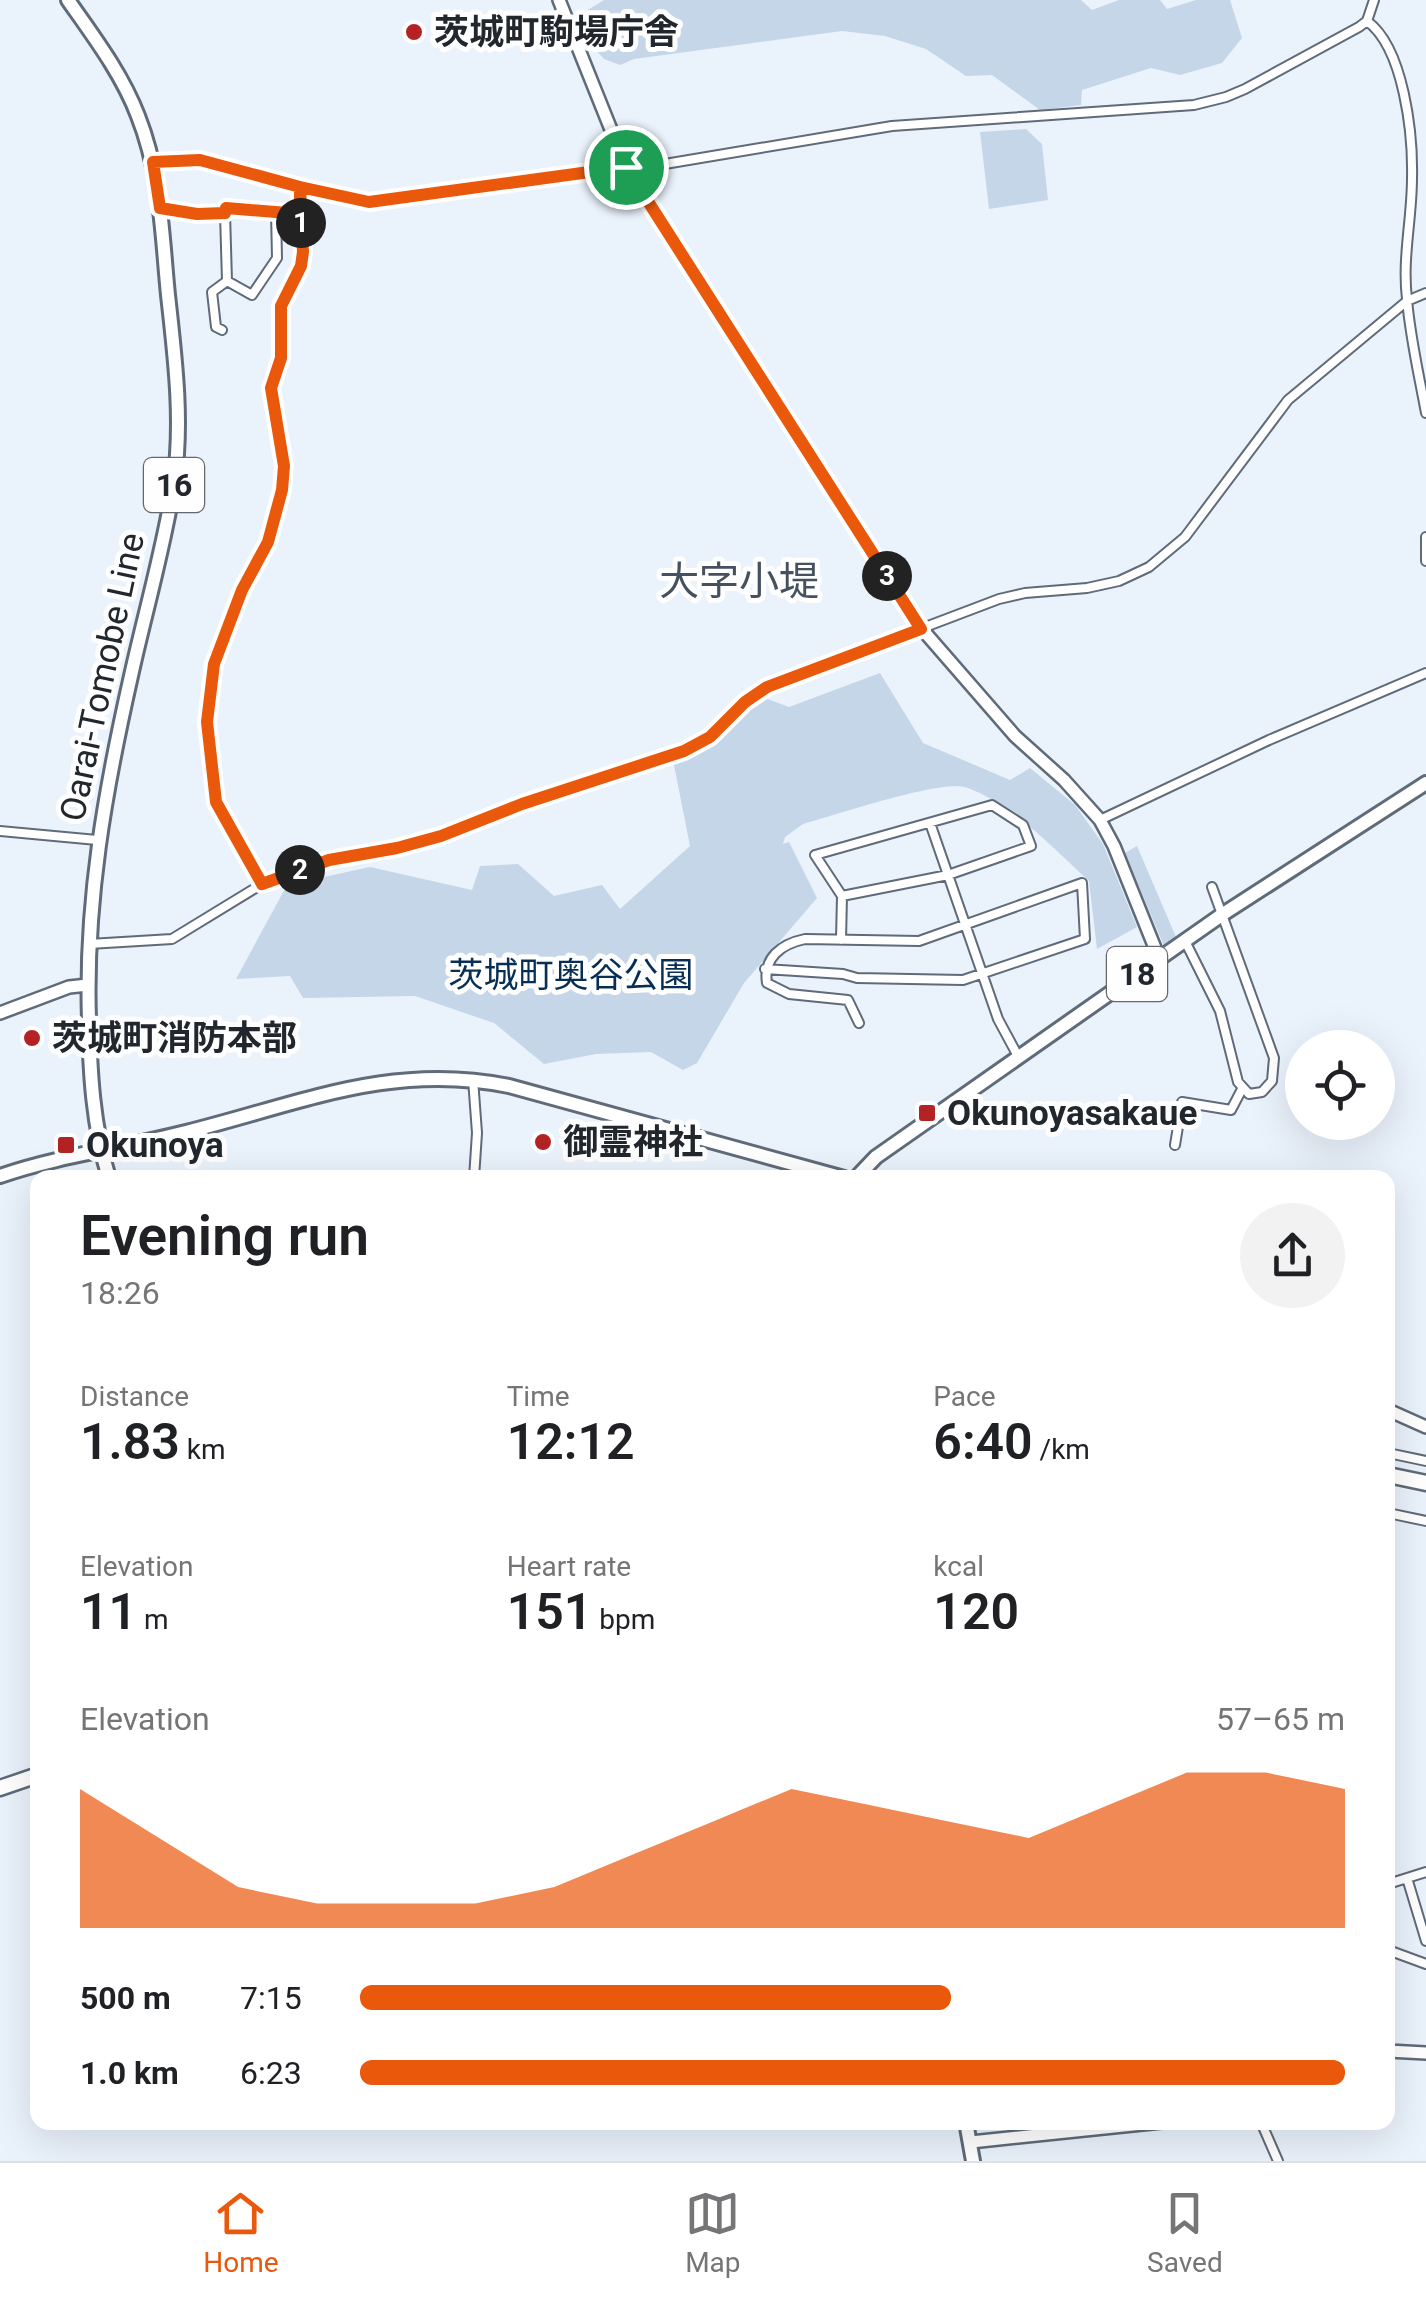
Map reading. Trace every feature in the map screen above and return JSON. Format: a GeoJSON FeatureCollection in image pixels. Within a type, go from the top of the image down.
{"type":"FeatureCollection","features":[{"type":"Feature","properties":{"kind":"highway"},"geometry":{"type":"LineString","coordinates":[[1395,1476],[1426,1483]]}},
{"type":"Feature","properties":{"kind":"highway"},"geometry":{"type":"LineString","coordinates":[[0,1788],[30,1778]]}},
{"type":"Feature","properties":{"kind":"main road","name":"Oarai-Tomobe Line"},"geometry":{"type":"LineString","coordinates":[[68,0],[126,90],[153,162],[179,424],[170,509],[131,674],[98,840],[88,985],[93,1090],[106,1170]]}},
{"type":"Feature","properties":{"kind":"main road","name":"18"},"geometry":{"type":"LineString","coordinates":[[864,1170],[876,1157],[1160,958],[1426,782]]}},
{"type":"Feature","properties":{"kind":"main road"},"geometry":{"type":"LineString","coordinates":[[0,1176],[374,1083],[415,1077],[473,1079],[557,1098],[815,1170]]}},
{"type":"Feature","properties":{"kind":"main road"},"geometry":{"type":"LineString","coordinates":[[968,2130],[973,2161]]}},
{"type":"Feature","properties":{"kind":"street"},"geometry":{"type":"LineString","coordinates":[[559,0],[626,167],[921,629],[1015,736],[1064,780],[1100,820],[1160,958]]}},
{"type":"Feature","properties":{"kind":"street"},"geometry":{"type":"LineString","coordinates":[[153,162],[200,160],[369,202],[641,168],[922,123],[1194,106],[1226,98],[1367,20],[1374,0]]}},
{"type":"Feature","properties":{"kind":"street"},"geometry":{"type":"LineString","coordinates":[[1367,20],[1380,30],[1401,79],[1413,171],[1404,254],[1407,301],[1426,412]]}},
{"type":"Feature","properties":{"kind":"street"},"geometry":{"type":"LineString","coordinates":[[262,884],[216,802],[207,722],[214,664],[242,590],[268,542],[282,490],[284,466],[271,388],[281,358],[281,306],[301,266],[300,187]]}},
{"type":"Feature","properties":{"kind":"street"},"geometry":{"type":"LineString","coordinates":[[160,208],[197,214],[225,213]]}},
{"type":"Feature","properties":{"kind":"street"},"geometry":{"type":"LineString","coordinates":[[228,280],[226,208],[300,214]]}},
{"type":"Feature","properties":{"kind":"street"},"geometry":{"type":"LineString","coordinates":[[228,280],[252,295],[277,258],[276,212]]}},
{"type":"Feature","properties":{"kind":"street"},"geometry":{"type":"LineString","coordinates":[[222,330],[216,326],[212,292],[228,280]]}},
{"type":"Feature","properties":{"kind":"street"},"geometry":{"type":"LineString","coordinates":[[88,944],[172,938],[262,884],[329,860],[441,836],[522,804],[684,751],[710,737],[745,702],[767,687],[999,599],[1119,581],[1163,558],[1185,537],[1288,400],[1407,301],[1426,293]]}},
{"type":"Feature","properties":{"kind":"street"},"geometry":{"type":"LineString","coordinates":[[1426,536],[1426,562]]}},
{"type":"Feature","properties":{"kind":"street"},"geometry":{"type":"LineString","coordinates":[[1100,820],[1268,740],[1426,673]]}},
{"type":"Feature","properties":{"kind":"street"},"geometry":{"type":"LineString","coordinates":[[841,940],[842,896],[816,855],[992,805],[1023,824],[1031,846],[948,875],[842,896]]}},
{"type":"Feature","properties":{"kind":"street"},"geometry":{"type":"LineString","coordinates":[[930,824],[998,1019],[1019,1058]]}},
{"type":"Feature","properties":{"kind":"street"},"geometry":{"type":"LineString","coordinates":[[0,832],[98,840]]}},
{"type":"Feature","properties":{"kind":"street"},"geometry":{"type":"LineString","coordinates":[[765,970],[943,981],[982,976],[1085,939],[1082,884],[910,942],[792,942],[769,959],[765,970],[767,984],[779,991],[848,1000],[859,1023]]}},
{"type":"Feature","properties":{"kind":"street"},"geometry":{"type":"LineString","coordinates":[[1212,887],[1274,1058],[1275,1073],[1268,1087],[1254,1094],[1242,1089]]}},
{"type":"Feature","properties":{"kind":"street"},"geometry":{"type":"LineString","coordinates":[[1175,1144],[1182,1102],[1231,1110],[1242,1089],[1220,1011],[1185,941]]}},
{"type":"Feature","properties":{"kind":"street"},"geometry":{"type":"LineString","coordinates":[[0,1012],[88,985]]}},
{"type":"Feature","properties":{"kind":"street"},"geometry":{"type":"LineString","coordinates":[[473,1079],[478,1133],[475,1170]]}},
{"type":"Feature","properties":{"kind":"street"},"geometry":{"type":"LineString","coordinates":[[1395,1413],[1426,1427]]}},
{"type":"Feature","properties":{"kind":"street"},"geometry":{"type":"LineString","coordinates":[[1395,1454],[1426,1461]]}},
{"type":"Feature","properties":{"kind":"street"},"geometry":{"type":"LineString","coordinates":[[1395,1514],[1426,1521]]}},
{"type":"Feature","properties":{"kind":"street"},"geometry":{"type":"LineString","coordinates":[[1395,1882],[1426,1872]]}},
{"type":"Feature","properties":{"kind":"street"},"geometry":{"type":"LineString","coordinates":[[1407,1878],[1426,1941]]}},
{"type":"Feature","properties":{"kind":"street"},"geometry":{"type":"LineString","coordinates":[[1395,1953],[1426,1964]]}},
{"type":"Feature","properties":{"kind":"street"},"geometry":{"type":"LineString","coordinates":[[1395,2051],[1426,2053]]}},
{"type":"Feature","properties":{"kind":"street"},"geometry":{"type":"LineString","coordinates":[[970,2142],[1085,2130]]}},
{"type":"Feature","properties":{"kind":"street"},"geometry":{"type":"LineString","coordinates":[[1264,2130],[1278,2161]]}},
{"type":"Feature","properties":{"kind":"green space"},"geometry":{"type":"Polygon","coordinates":[[[604,0],[1081,0],[1092,10],[1119,0],[1160,0],[1167,9],[1196,0],[1230,0],[1242,38],[1222,63],[1180,75],[1151,68],[1082,90],[1081,105],[1040,110],[992,75],[966,76],[926,49],[885,36],[842,31],[634,59],[620,65],[604,59],[582,35],[586,11],[604,0]]]}},
{"type":"Feature","properties":{"kind":"green space"},"geometry":{"type":"Polygon","coordinates":[[[1026,129],[1042,144],[1048,200],[989,209],[980,132],[1026,129]]]}},
{"type":"Feature","properties":{"kind":"green space","name":"茨城町奥谷公園"},"geometry":{"type":"Polygon","coordinates":[[[880,673],[923,743],[1010,780],[1030,768],[1075,805],[1103,844],[1137,927],[1097,949],[1089,881],[1001,805],[968,788],[955,786],[862,806],[803,824],[785,837],[783,844],[789,842],[817,898],[744,983],[697,1063],[683,1070],[651,1052],[596,1054],[544,1064],[494,1023],[415,996],[303,998],[290,976],[236,979],[287,885],[370,867],[472,890],[480,866],[518,864],[554,896],[602,885],[620,909],[690,846],[674,765],[723,738],[740,713],[765,698],[789,707],[880,673]]]}},
{"type":"Feature","properties":{"kind":"green space"},"geometry":{"type":"Polygon","coordinates":[[[1137,846],[1176,937],[1164,946],[1125,853],[1137,846]]]}},
{"type":"Feature","properties":{"kind":"place","name":"茨城町駒場庁舎"},"geometry":{"type":"Point","coordinates":[414,32]}},
{"type":"Feature","properties":{"kind":"place","name":"茨城町消防本部"},"geometry":{"type":"Point","coordinates":[32,1038]}},
{"type":"Feature","properties":{"kind":"place","name":"Okunoyasakaue"},"geometry":{"type":"Point","coordinates":[927,1113]}},
{"type":"Feature","properties":{"kind":"place","name":"御霊神社"},"geometry":{"type":"Point","coordinates":[543,1142]}},
{"type":"Feature","properties":{"kind":"place","name":"Okunoya"},"geometry":{"type":"Point","coordinates":[66,1145]}},
{"type":"Feature","properties":{"kind":"district","name":"大字小堤"},"geometry":{"type":"Point","coordinates":[739,581]}},
{"type":"Feature","properties":{"kind":"route"},"geometry":{"type":"LineString","coordinates":[[626,167],[386,201],[354,201],[300,187],[300,214],[226,208],[225,213],[197,214],[160,208],[153,162],[200,160],[300,187],[301,266],[281,306],[281,358],[271,388],[284,466],[282,490],[268,542],[242,590],[214,664],[207,722],[216,802],[262,884],[329,860],[441,836],[522,804],[684,751],[710,737],[745,702],[767,687],[921,629],[626,167]]}}]}
